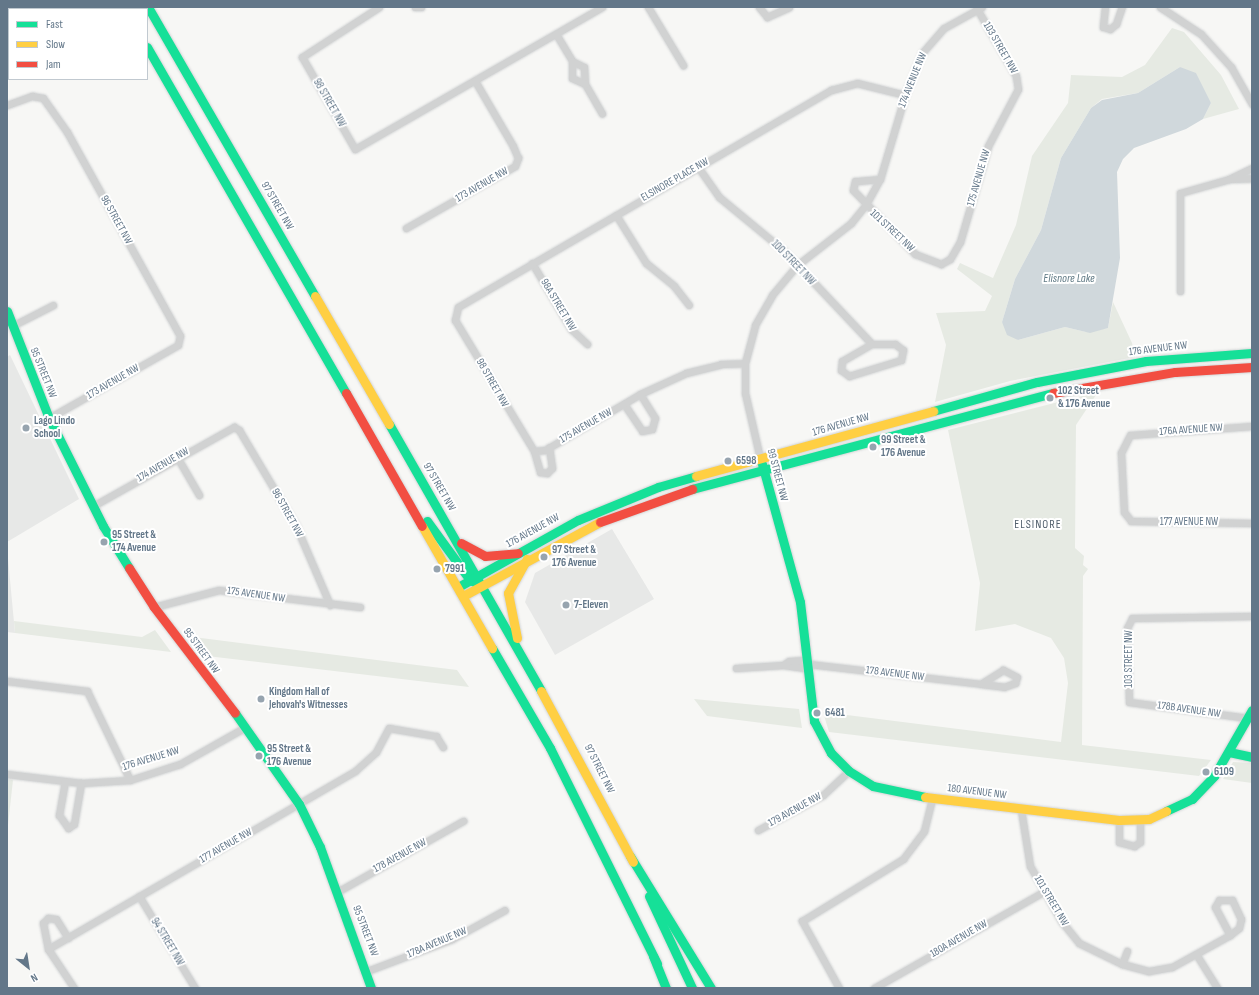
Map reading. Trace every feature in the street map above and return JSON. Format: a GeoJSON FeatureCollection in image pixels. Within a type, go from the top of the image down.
{"type":"FeatureCollection","features":[{"type":"Feature","properties":{"kind":"main road","name":"97 STREET NW"},"geometry":{"type":"LineString","coordinates":[[148,7],[456,539],[474,578]]}},
{"type":"Feature","properties":{"kind":"main road"},"geometry":{"type":"LineString","coordinates":[[148,49],[550,748],[668,988]]}},
{"type":"Feature","properties":{"kind":"main road","name":"95 STREET NW"},"geometry":{"type":"LineString","coordinates":[[7,311],[49,418],[93,506],[154,607],[299,804],[337,892],[367,971],[371,988]]}},
{"type":"Feature","properties":{"kind":"main road","name":"176 AVENUE NW"},"geometry":{"type":"LineString","coordinates":[[458,587],[578,520],[636,495],[760,458],[1037,382],[1146,361],[1252,353]]}},
{"type":"Feature","properties":{"kind":"main road","name":"176 AVENUE NW"},"geometry":{"type":"LineString","coordinates":[[463,596],[527,559],[629,510],[763,469],[1049,394],[1175,372],[1252,366]]}},
{"type":"Feature","properties":{"kind":"main road","name":"99 STREET NW"},"geometry":{"type":"LineString","coordinates":[[760,458],[800,602],[809,664],[814,721],[831,753],[849,771],[873,786],[932,799]]}},
{"type":"Feature","properties":{"kind":"main road"},"geometry":{"type":"LineString","coordinates":[[394,477],[474,578],[482,585]]}},
{"type":"Feature","properties":{"kind":"main road"},"geometry":{"type":"LineString","coordinates":[[456,539],[485,556],[518,553]]}},
{"type":"Feature","properties":{"kind":"main road"},"geometry":{"type":"LineString","coordinates":[[522,654],[508,593],[516,573],[527,559]]}},
{"type":"Feature","properties":{"kind":"main road","name":"97 STREET NW"},"geometry":{"type":"LineString","coordinates":[[482,585],[522,654],[630,856],[692,988]]}},
{"type":"Feature","properties":{"kind":"main road","name":"180 AVENUE NW"},"geometry":{"type":"LineString","coordinates":[[932,799],[1119,820],[1140,820],[1167,813],[1192,799],[1214,776],[1250,714]]}},
{"type":"Feature","properties":{"kind":"main road"},"geometry":{"type":"LineString","coordinates":[[1229,752],[1252,758]]}},
{"type":"Feature","properties":{"kind":"main road"},"geometry":{"type":"LineString","coordinates":[[630,856],[711,988]]}},
{"type":"Feature","properties":{"kind":"street","name":"98 STREET NW"},"geometry":{"type":"LineString","coordinates":[[379,7],[302,57],[356,149],[475,81]]}},
{"type":"Feature","properties":{"kind":"street"},"geometry":{"type":"LineString","coordinates":[[415,7],[421,7]]}},
{"type":"Feature","properties":{"kind":"street"},"geometry":{"type":"LineString","coordinates":[[475,81],[602,7]]}},
{"type":"Feature","properties":{"kind":"street"},"geometry":{"type":"LineString","coordinates":[[648,7],[683,65]]}},
{"type":"Feature","properties":{"kind":"street"},"geometry":{"type":"LineString","coordinates":[[759,7],[767,17],[789,7]]}},
{"type":"Feature","properties":{"kind":"street"},"geometry":{"type":"LineString","coordinates":[[1105,7],[1103,28],[1110,29],[1116,24],[1122,7]]}},
{"type":"Feature","properties":{"kind":"street"},"geometry":{"type":"LineString","coordinates":[[1160,7],[1201,34],[1231,67],[1252,104]]}},
{"type":"Feature","properties":{"kind":"street","name":"103 STREET NW"},"geometry":{"type":"LineString","coordinates":[[980,8],[1016,76],[1018,89]]}},
{"type":"Feature","properties":{"kind":"street","name":"174 AVENUE NW"},"geometry":{"type":"LineString","coordinates":[[772,295],[796,266],[851,223],[865,206],[880,180],[905,95],[922,53],[944,28],[980,8]]}},
{"type":"Feature","properties":{"kind":"street"},"geometry":{"type":"LineString","coordinates":[[556,34],[572,61],[586,70],[585,84],[602,114]]}},
{"type":"Feature","properties":{"kind":"street"},"geometry":{"type":"LineString","coordinates":[[572,61],[572,78],[585,84]]}},
{"type":"Feature","properties":{"kind":"street","name":"173 AVENUE NW"},"geometry":{"type":"LineString","coordinates":[[406,228],[515,166],[518,158],[513,146],[475,81]]}},
{"type":"Feature","properties":{"kind":"street","name":"ELSINORE PLACE NW"},"geometry":{"type":"LineString","coordinates":[[455,312],[464,302],[831,90],[857,83],[905,95]]}},
{"type":"Feature","properties":{"kind":"street","name":"175 AVENUE NW"},"geometry":{"type":"LineString","coordinates":[[941,264],[950,259],[960,242],[988,146],[1018,89]]}},
{"type":"Feature","properties":{"kind":"street","name":"96 STREET NW"},"geometry":{"type":"LineString","coordinates":[[7,105],[32,96],[43,98],[67,132],[180,336],[178,345]]}},
{"type":"Feature","properties":{"kind":"street","name":"100 STREET NW"},"geometry":{"type":"LineString","coordinates":[[698,166],[718,197],[783,250],[796,266],[872,344]]}},
{"type":"Feature","properties":{"kind":"street"},"geometry":{"type":"LineString","coordinates":[[1180,291],[1178,201],[1180,193],[1229,179],[1252,168]]}},
{"type":"Feature","properties":{"kind":"street"},"geometry":{"type":"LineString","coordinates":[[1229,179],[1252,178]]}},
{"type":"Feature","properties":{"kind":"street"},"geometry":{"type":"LineString","coordinates":[[865,206],[853,190],[854,183],[880,180]]}},
{"type":"Feature","properties":{"kind":"street","name":"101 STREET NW"},"geometry":{"type":"LineString","coordinates":[[865,206],[915,254],[941,264]]}},
{"type":"Feature","properties":{"kind":"street"},"geometry":{"type":"LineString","coordinates":[[616,214],[646,263],[674,286],[689,305]]}},
{"type":"Feature","properties":{"kind":"street","name":"98A STREET NW"},"geometry":{"type":"LineString","coordinates":[[532,263],[571,329],[587,344]]}},
{"type":"Feature","properties":{"kind":"street","name":"99 STREET NW"},"geometry":{"type":"LineString","coordinates":[[760,458],[745,393],[744,363],[755,325],[772,295]]}},
{"type":"Feature","properties":{"kind":"street"},"geometry":{"type":"LineString","coordinates":[[12,326],[53,305]]}},
{"type":"Feature","properties":{"kind":"street","name":"98 STREET NW"},"geometry":{"type":"LineString","coordinates":[[455,312],[455,320],[534,452]]}},
{"type":"Feature","properties":{"kind":"street"},"geometry":{"type":"LineString","coordinates":[[872,344],[895,344],[902,350],[901,360],[849,376],[841,370],[842,361],[872,344]]}},
{"type":"Feature","properties":{"kind":"street","name":"173 AVENUE NW"},"geometry":{"type":"LineString","coordinates":[[49,418],[178,345]]}},
{"type":"Feature","properties":{"kind":"street","name":"175 AVENUE NW"},"geometry":{"type":"LineString","coordinates":[[549,447],[552,468],[547,473],[540,472],[534,452],[549,447],[640,394],[686,373],[721,364],[744,363]]}},
{"type":"Feature","properties":{"kind":"street","name":"175 AVENUE NW"},"geometry":{"type":"LineString","coordinates":[[624,404],[642,431],[652,429],[654,418],[640,394]]}},
{"type":"Feature","properties":{"kind":"street","name":"176A AVENUE NW"},"geometry":{"type":"LineString","coordinates":[[1127,518],[1121,453],[1130,435],[1252,426]]}},
{"type":"Feature","properties":{"kind":"street","name":"174 AVENUE NW"},"geometry":{"type":"LineString","coordinates":[[93,506],[177,457],[234,427]]}},
{"type":"Feature","properties":{"kind":"street","name":"96 STREET NW"},"geometry":{"type":"LineString","coordinates":[[234,427],[239,430],[296,526],[330,605]]}},
{"type":"Feature","properties":{"kind":"street"},"geometry":{"type":"LineString","coordinates":[[177,457],[199,495]]}},
{"type":"Feature","properties":{"kind":"street","name":"177 AVENUE NW"},"geometry":{"type":"LineString","coordinates":[[1127,518],[1135,522],[1252,523]]}},
{"type":"Feature","properties":{"kind":"street","name":"175 AVENUE NW"},"geometry":{"type":"LineString","coordinates":[[154,607],[219,590],[330,605],[360,607]]}},
{"type":"Feature","properties":{"kind":"street","name":"103 STREET NW"},"geometry":{"type":"LineString","coordinates":[[1129,702],[1127,628],[1132,618],[1252,616]]}},
{"type":"Feature","properties":{"kind":"street"},"geometry":{"type":"LineString","coordinates":[[736,668],[783,665],[799,668],[809,664]]}},
{"type":"Feature","properties":{"kind":"street","name":"178 AVENUE NW"},"geometry":{"type":"LineString","coordinates":[[809,664],[981,684]]}},
{"type":"Feature","properties":{"kind":"street"},"geometry":{"type":"LineString","coordinates":[[7,681],[87,691],[130,780]]}},
{"type":"Feature","properties":{"kind":"street","name":"178B AVENUE NW"},"geometry":{"type":"LineString","coordinates":[[1129,702],[1250,714]]}},
{"type":"Feature","properties":{"kind":"street","name":"176 AVENUE NW"},"geometry":{"type":"LineString","coordinates":[[7,774],[81,782],[130,780],[180,764],[244,728]]}},
{"type":"Feature","properties":{"kind":"street","name":"177 AVENUE NW"},"geometry":{"type":"LineString","coordinates":[[48,949],[355,771],[376,752],[389,728],[436,736],[444,747]]}},
{"type":"Feature","properties":{"kind":"street","name":"179 AVENUE NW"},"geometry":{"type":"LineString","coordinates":[[758,830],[823,795],[849,771]]}},
{"type":"Feature","properties":{"kind":"street"},"geometry":{"type":"LineString","coordinates":[[65,781],[59,815],[68,828],[74,824],[81,782]]}},
{"type":"Feature","properties":{"kind":"street","name":"180 AVENUE NW"},"geometry":{"type":"LineString","coordinates":[[839,988],[805,931],[802,921],[812,912],[903,859],[924,831],[932,799]]}},
{"type":"Feature","properties":{"kind":"street","name":"101 STREET NW"},"geometry":{"type":"LineString","coordinates":[[1021,810],[1030,866],[1062,922],[1079,943],[1122,964],[1149,970],[1172,967],[1230,935]]}},
{"type":"Feature","properties":{"kind":"street"},"geometry":{"type":"LineString","coordinates":[[1119,820],[1119,842],[1124,846],[1140,842],[1140,820]]}},
{"type":"Feature","properties":{"kind":"street","name":"178 AVENUE NW"},"geometry":{"type":"LineString","coordinates":[[337,892],[463,821]]}},
{"type":"Feature","properties":{"kind":"street","name":"180A AVENUE NW"},"geometry":{"type":"LineString","coordinates":[[874,988],[1045,891]]}},
{"type":"Feature","properties":{"kind":"street","name":"94 STREET NW"},"geometry":{"type":"LineString","coordinates":[[139,896],[195,988]]}},
{"type":"Feature","properties":{"kind":"street"},"geometry":{"type":"LineString","coordinates":[[1219,900],[1232,900],[1241,918],[1239,928],[1230,935],[1215,907],[1219,900]]}},
{"type":"Feature","properties":{"kind":"street","name":"178A AVENUE NW"},"geometry":{"type":"LineString","coordinates":[[367,971],[452,939],[504,910]]}},
{"type":"Feature","properties":{"kind":"street"},"geometry":{"type":"LineString","coordinates":[[68,938],[56,919],[48,918],[43,923],[48,949],[74,988]]}},
{"type":"Feature","properties":{"kind":"street"},"geometry":{"type":"LineString","coordinates":[[1122,964],[1127,951]]}},
{"type":"Feature","properties":{"kind":"street"},"geometry":{"type":"LineString","coordinates":[[1196,954],[1217,988]]}},
{"type":"Feature","properties":{"kind":"shaded area"},"geometry":{"type":"Polygon","coordinates":[[[1172,28],[1184,32],[1221,75],[1239,109],[1203,119],[1211,103],[1180,67],[1138,93],[1102,99],[1091,108],[1061,158],[1041,230],[1015,279],[1002,322],[1018,340],[1065,327],[1086,332],[1108,328],[1113,302],[1132,343],[1135,357],[1010,381],[935,402],[946,345],[936,313],[985,311],[992,296],[957,269],[960,263],[993,278],[1016,225],[1032,156],[1068,103],[1071,75],[1122,77],[1145,65],[1172,28]]]}},
{"type":"Feature","properties":{"kind":"shaded area","name":"Lago Lindo School"},"geometry":{"type":"Polygon","coordinates":[[[10,355],[79,499],[7,542],[7,357],[10,355]]]}},
{"type":"Feature","properties":{"kind":"shaded area"},"geometry":{"type":"Polygon","coordinates":[[[1098,392],[1076,425],[1075,548],[1084,556],[1083,565],[1088,569],[1083,576],[1082,745],[1211,760],[1199,776],[829,732],[823,712],[1061,742],[1068,683],[1064,658],[1051,638],[1015,624],[975,631],[980,583],[948,430],[1098,392]]]}},
{"type":"Feature","properties":{"kind":"shaded area"},"geometry":{"type":"Polygon","coordinates":[[[612,529],[654,599],[555,655],[525,602],[535,573],[612,529]]]}},
{"type":"Feature","properties":{"kind":"shaded area"},"geometry":{"type":"Polygon","coordinates":[[[7,548],[15,633],[7,632],[7,548]]]}},
{"type":"Feature","properties":{"kind":"shaded area"},"geometry":{"type":"Polygon","coordinates":[[[14,621],[142,637],[155,630],[171,652],[15,633],[14,621]]]}},
{"type":"Feature","properties":{"kind":"shaded area"},"geometry":{"type":"Polygon","coordinates":[[[193,637],[457,670],[469,687],[207,656],[193,637]]]}},
{"type":"Feature","properties":{"kind":"shaded area"},"geometry":{"type":"Polygon","coordinates":[[[694,699],[799,709],[802,728],[707,716],[694,699]]]}},
{"type":"Feature","properties":{"kind":"shaded area"},"geometry":{"type":"Polygon","coordinates":[[[1233,762],[1252,763],[1252,783],[1223,779],[1233,762]]]}},
{"type":"Feature","properties":{"kind":"shaded area"},"geometry":{"type":"Polygon","coordinates":[[[7,779],[13,780],[7,834],[7,779]]]}},
{"type":"Feature","properties":{"kind":"water","name":"Elisnore Lake"},"geometry":{"type":"Polygon","coordinates":[[[1180,67],[1196,73],[1211,103],[1203,119],[1186,129],[1134,148],[1123,159],[1117,172],[1120,258],[1108,328],[1090,333],[1065,327],[1018,340],[1007,335],[1002,322],[1015,279],[1041,230],[1061,158],[1091,108],[1102,100],[1138,93],[1180,67]]]}},
{"type":"Feature","properties":{"kind":"traffic: fast"},"geometry":{"type":"LineString","coordinates":[[148,7],[315,296]]}},
{"type":"Feature","properties":{"kind":"traffic: fast"},"geometry":{"type":"LineString","coordinates":[[148,49],[346,393]]}},
{"type":"Feature","properties":{"kind":"traffic: fast"},"geometry":{"type":"LineString","coordinates":[[7,311],[49,418],[103,526],[129,568]]}},
{"type":"Feature","properties":{"kind":"traffic: fast"},"geometry":{"type":"LineString","coordinates":[[933,411],[1037,382],[1146,361],[1252,353]]}},
{"type":"Feature","properties":{"kind":"traffic: fast"},"geometry":{"type":"LineString","coordinates":[[692,489],[1053,393]]}},
{"type":"Feature","properties":{"kind":"traffic: fast"},"geometry":{"type":"LineString","coordinates":[[389,424],[541,691]]}},
{"type":"Feature","properties":{"kind":"traffic: fast"},"geometry":{"type":"LineString","coordinates":[[762,464],[800,602],[814,721],[831,753],[849,771],[873,786],[925,797]]}},
{"type":"Feature","properties":{"kind":"traffic: fast"},"geometry":{"type":"LineString","coordinates":[[458,587],[578,520],[658,487],[696,476]]}},
{"type":"Feature","properties":{"kind":"traffic: fast"},"geometry":{"type":"LineString","coordinates":[[427,521],[470,580],[482,585]]}},
{"type":"Feature","properties":{"kind":"traffic: fast"},"geometry":{"type":"LineString","coordinates":[[492,648],[550,748],[657,964]]}},
{"type":"Feature","properties":{"kind":"traffic: fast"},"geometry":{"type":"LineString","coordinates":[[1166,811],[1192,799],[1214,776],[1252,710]]}},
{"type":"Feature","properties":{"kind":"traffic: fast"},"geometry":{"type":"LineString","coordinates":[[235,713],[299,804],[320,847],[371,988]]}},
{"type":"Feature","properties":{"kind":"traffic: fast"},"geometry":{"type":"LineString","coordinates":[[1229,752],[1252,757]]}},
{"type":"Feature","properties":{"kind":"traffic: fast"},"geometry":{"type":"LineString","coordinates":[[630,856],[711,988]]}},
{"type":"Feature","properties":{"kind":"traffic: fast"},"geometry":{"type":"LineString","coordinates":[[649,896],[692,988]]}},
{"type":"Feature","properties":{"kind":"traffic: fast"},"geometry":{"type":"LineString","coordinates":[[653,956],[666,988]]}},
{"type":"Feature","properties":{"kind":"traffic: slow"},"geometry":{"type":"LineString","coordinates":[[315,296],[389,424]]}},
{"type":"Feature","properties":{"kind":"traffic: slow"},"geometry":{"type":"LineString","coordinates":[[696,476],[933,411]]}},
{"type":"Feature","properties":{"kind":"traffic: slow"},"geometry":{"type":"LineString","coordinates":[[463,596],[600,522]]}},
{"type":"Feature","properties":{"kind":"traffic: slow"},"geometry":{"type":"LineString","coordinates":[[422,526],[492,648]]}},
{"type":"Feature","properties":{"kind":"traffic: slow"},"geometry":{"type":"LineString","coordinates":[[517,638],[508,593],[527,559]]}},
{"type":"Feature","properties":{"kind":"traffic: slow"},"geometry":{"type":"LineString","coordinates":[[541,691],[633,862]]}},
{"type":"Feature","properties":{"kind":"traffic: slow"},"geometry":{"type":"LineString","coordinates":[[925,797],[1119,820],[1149,819],[1166,811]]}},
{"type":"Feature","properties":{"kind":"traffic: jam"},"geometry":{"type":"LineString","coordinates":[[1053,393],[1175,372],[1252,367]]}},
{"type":"Feature","properties":{"kind":"traffic: jam"},"geometry":{"type":"LineString","coordinates":[[346,393],[422,526]]}},
{"type":"Feature","properties":{"kind":"traffic: jam"},"geometry":{"type":"LineString","coordinates":[[600,522],[692,489]]}},
{"type":"Feature","properties":{"kind":"traffic: jam"},"geometry":{"type":"LineString","coordinates":[[461,543],[485,556],[518,553]]}},
{"type":"Feature","properties":{"kind":"traffic: jam"},"geometry":{"type":"LineString","coordinates":[[129,568],[154,607],[235,713]]}},
{"type":"Feature","properties":{"kind":"place","name":"102 Street & 176 Avenue"},"geometry":{"type":"Point","coordinates":[1050,398]}},
{"type":"Feature","properties":{"kind":"place","name":"Lago Lindo School"},"geometry":{"type":"Point","coordinates":[26,428]}},
{"type":"Feature","properties":{"kind":"place","name":"99 Street & 176 Avenue"},"geometry":{"type":"Point","coordinates":[873,447]}},
{"type":"Feature","properties":{"kind":"place","name":"6598"},"geometry":{"type":"Point","coordinates":[728,461]}},
{"type":"Feature","properties":{"kind":"place","name":"95 Street & 174 Avenue"},"geometry":{"type":"Point","coordinates":[104,542]}},
{"type":"Feature","properties":{"kind":"place","name":"97 Street & 176 Avenue"},"geometry":{"type":"Point","coordinates":[544,557]}},
{"type":"Feature","properties":{"kind":"place","name":"7991"},"geometry":{"type":"Point","coordinates":[437,569]}},
{"type":"Feature","properties":{"kind":"place","name":"7-Eleven"},"geometry":{"type":"Point","coordinates":[566,605]}},
{"type":"Feature","properties":{"kind":"place","name":"Kingdom Hall of Jehovah's Witnesses"},"geometry":{"type":"Point","coordinates":[261,699]}},
{"type":"Feature","properties":{"kind":"place","name":"6481"},"geometry":{"type":"Point","coordinates":[817,713]}},
{"type":"Feature","properties":{"kind":"place","name":"95 Street & 176 Avenue"},"geometry":{"type":"Point","coordinates":[259,756]}},
{"type":"Feature","properties":{"kind":"place","name":"6109"},"geometry":{"type":"Point","coordinates":[1206,772]}},
{"type":"Feature","properties":{"kind":"district","name":"ELSINORE"},"geometry":{"type":"Point","coordinates":[1038,525]}}]}
